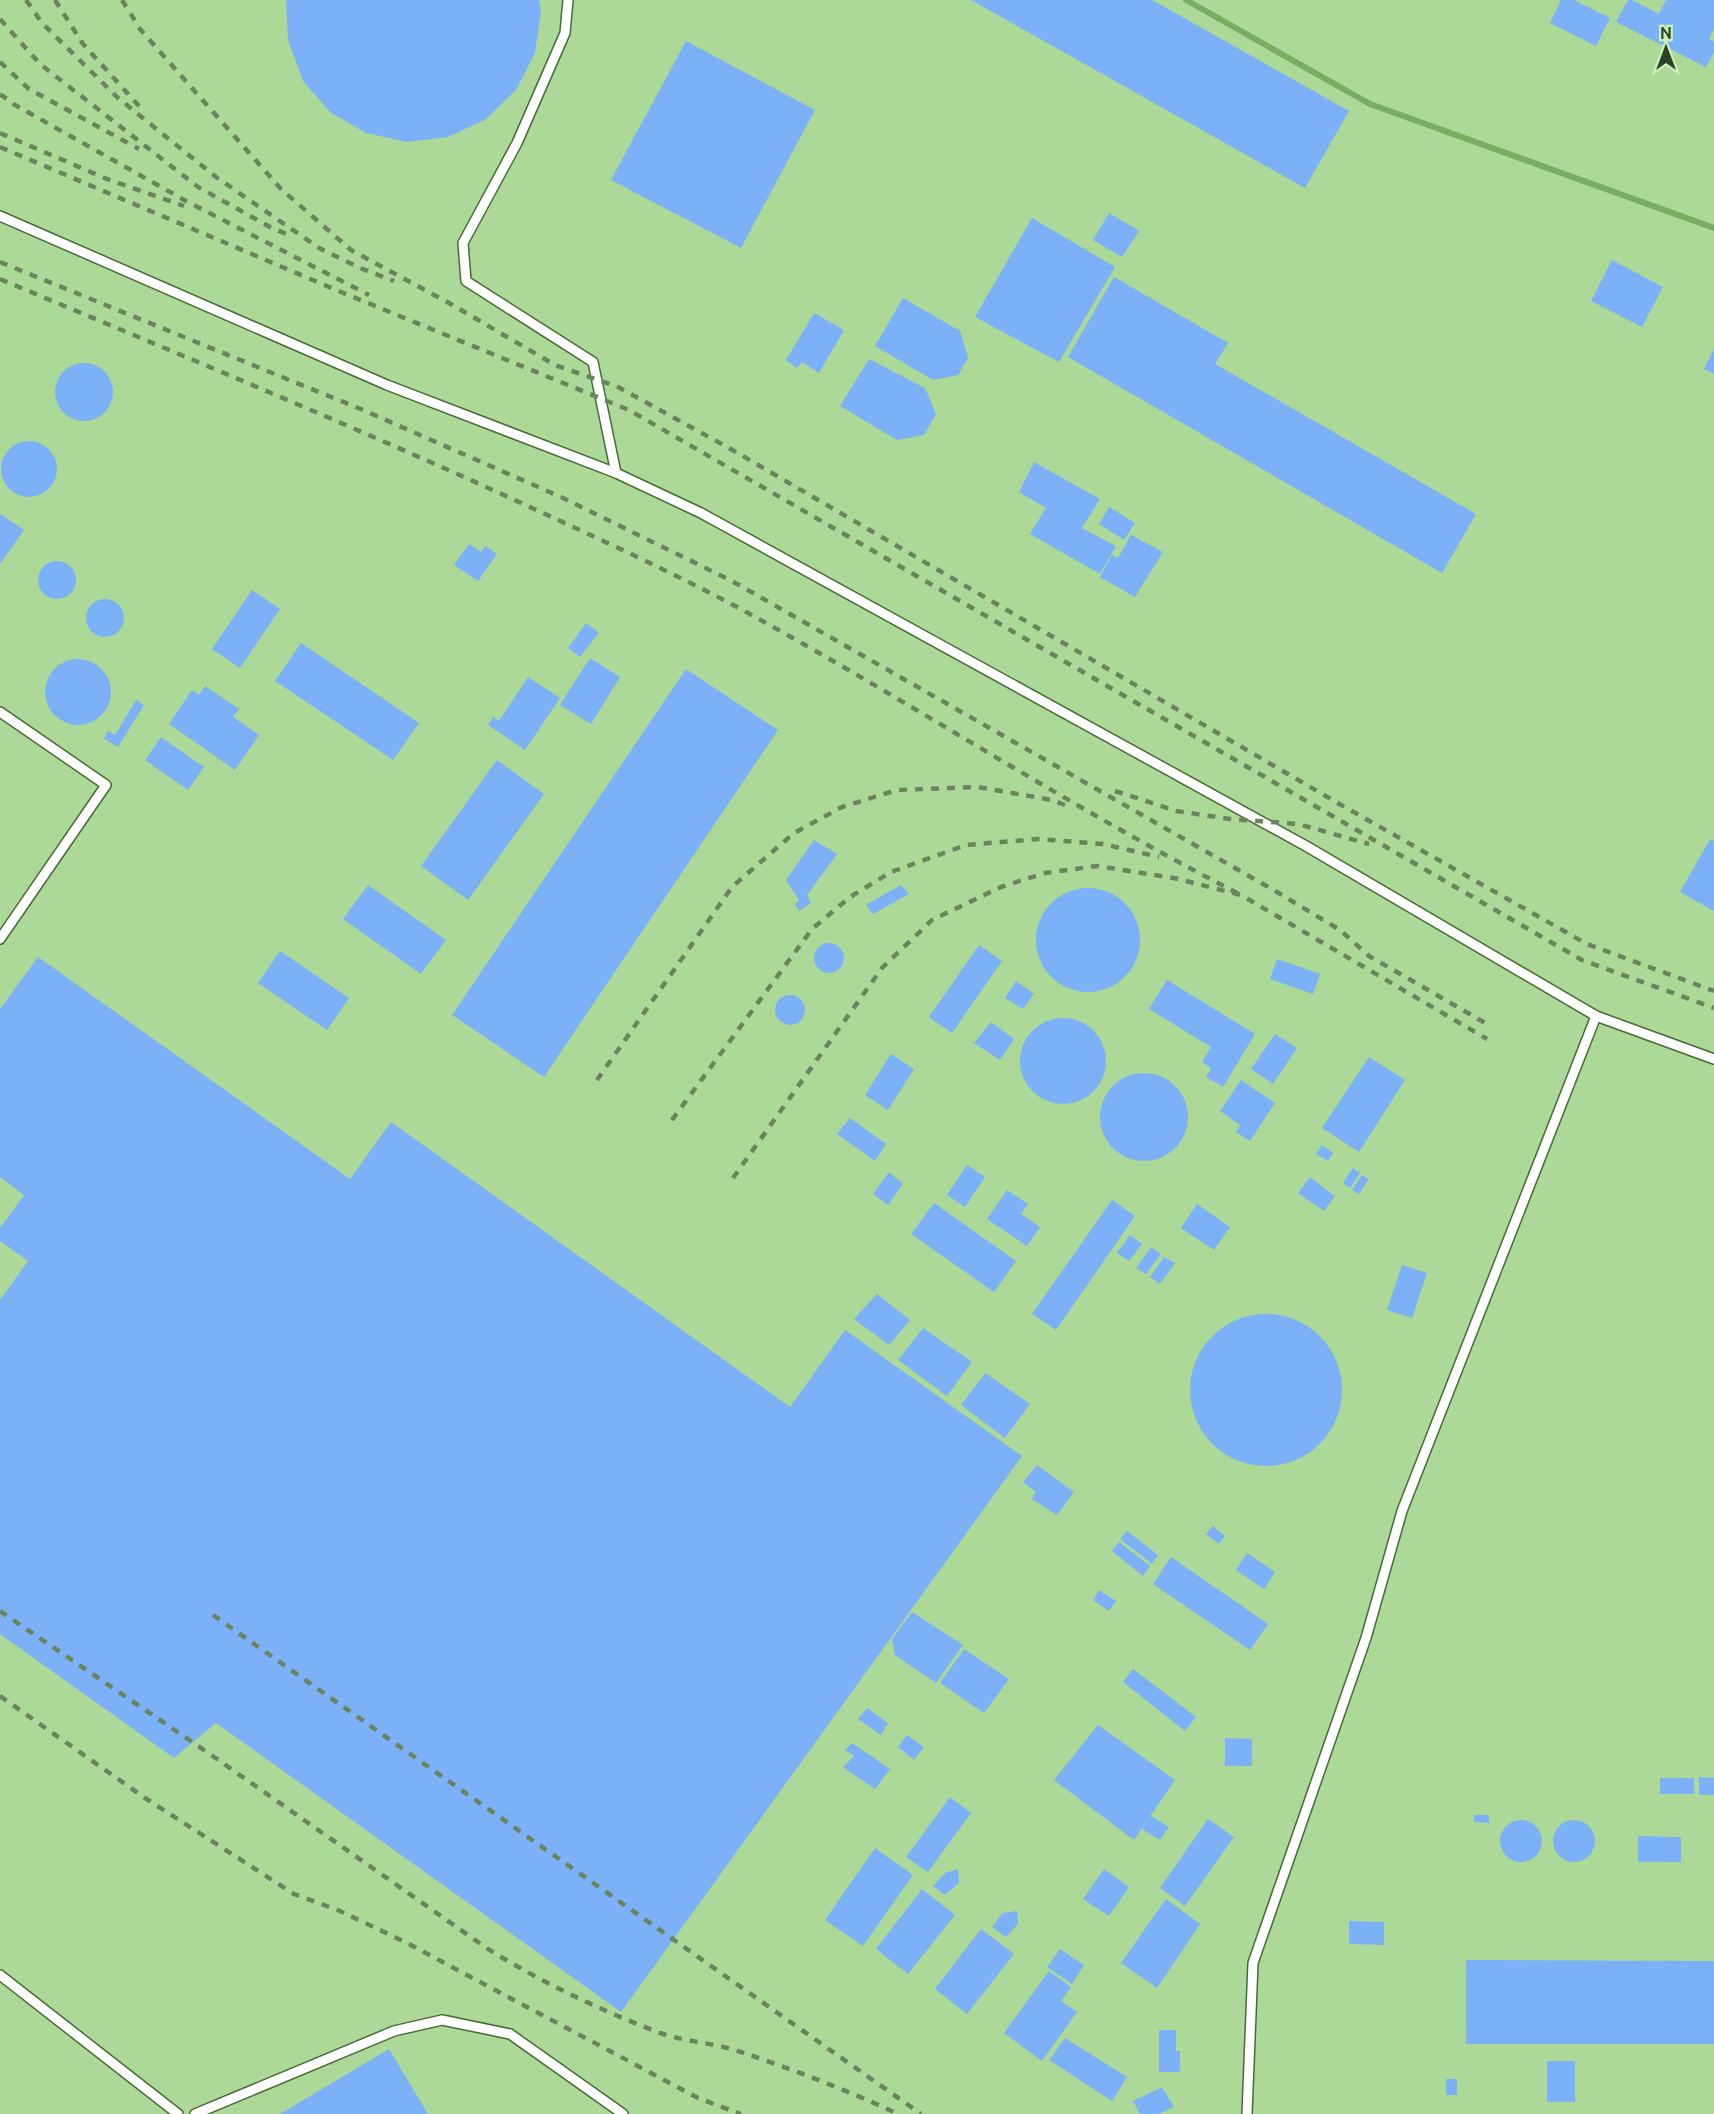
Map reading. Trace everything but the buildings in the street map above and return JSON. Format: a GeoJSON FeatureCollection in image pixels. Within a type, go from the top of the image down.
{"type":"FeatureCollection","features":[{"type":"Feature","properties":{"kind":"lane"},"geometry":{"type":"LineString","coordinates":[[568,0],[565,33],[517,143],[463,243],[466,281],[593,362],[616,473]]}},
{"type":"Feature","properties":{"kind":"lane"},"geometry":{"type":"LineString","coordinates":[[0,216],[387,385],[616,473],[701,513],[1262,821],[1596,1016],[1714,1059]]}},
{"type":"Feature","properties":{"kind":"lane"},"geometry":{"type":"LineString","coordinates":[[0,712],[106,785],[0,939]]}},
{"type":"Feature","properties":{"kind":"lane"},"geometry":{"type":"LineString","coordinates":[[1247,2114],[1253,1963],[1366,1638],[1402,1511],[1596,1016]]}},
{"type":"Feature","properties":{"kind":"lane"},"geometry":{"type":"LineString","coordinates":[[0,1975],[178,2114]]}},
{"type":"Feature","properties":{"kind":"lane"},"geometry":{"type":"LineString","coordinates":[[195,2114],[394,2031],[442,2020],[510,2034],[623,2114]]}},
{"type":"Feature","properties":{"kind":"shaded area"},"geometry":{"type":"Polygon","coordinates":[[[0,0],[1714,0],[1714,2114],[0,2114],[0,0]]]}},
{"type":"Feature","properties":{"kind":"waterway"},"geometry":{"type":"LineString","coordinates":[[1186,0],[1370,104],[1714,228]]}},
{"type":"Feature","properties":{"kind":"railway"},"geometry":{"type":"LineString","coordinates":[[26,0],[42,23],[118,98],[216,177],[319,248],[394,281]]}},
{"type":"Feature","properties":{"kind":"railway"},"geometry":{"type":"LineString","coordinates":[[55,0],[83,44],[139,106]]}},
{"type":"Feature","properties":{"kind":"railway"},"geometry":{"type":"LineString","coordinates":[[122,0],[140,29],[281,189],[351,250],[449,303],[555,365],[618,387],[729,448],[1336,802],[1587,944],[1714,991]]}},
{"type":"Feature","properties":{"kind":"railway"},"geometry":{"type":"LineString","coordinates":[[0,19],[40,64],[198,187],[270,227],[291,236]]}},
{"type":"Feature","properties":{"kind":"railway"},"geometry":{"type":"LineString","coordinates":[[0,62],[29,89],[139,149]]}},
{"type":"Feature","properties":{"kind":"railway"},"geometry":{"type":"LineString","coordinates":[[0,94],[15,105],[186,201],[369,295]]}},
{"type":"Feature","properties":{"kind":"railway"},"geometry":{"type":"LineString","coordinates":[[0,133],[107,179],[184,206]]}},
{"type":"Feature","properties":{"kind":"railway"},"geometry":{"type":"LineString","coordinates":[[0,147],[341,292],[629,410],[1582,960],[1714,1008]]}},
{"type":"Feature","properties":{"kind":"railway"},"geometry":{"type":"LineString","coordinates":[[0,262],[363,410],[561,497],[732,581],[1277,892],[1340,930],[1369,956],[1487,1024]]}},
{"type":"Feature","properties":{"kind":"railway"},"geometry":{"type":"LineString","coordinates":[[0,279],[380,440],[664,570],[818,652],[1118,829],[1241,895]]}},
{"type":"Feature","properties":{"kind":"railway"},"geometry":{"type":"LineString","coordinates":[[597,1080],[732,887],[794,833],[842,807],[897,790],[978,787],[1052,800],[1065,805]]}},
{"type":"Feature","properties":{"kind":"railway"},"geometry":{"type":"LineString","coordinates":[[1115,791],[1176,811],[1230,819],[1298,824],[1369,844]]}},
{"type":"Feature","properties":{"kind":"railway"},"geometry":{"type":"LineString","coordinates":[[672,1120],[812,929],[850,897],[891,872],[966,845],[1038,839],[1103,844],[1159,857]]}},
{"type":"Feature","properties":{"kind":"railway"},"geometry":{"type":"LineString","coordinates":[[733,1178],[882,968],[932,920],[1001,887],[1045,873],[1097,866],[1174,878],[1241,895],[1487,1039]]}},
{"type":"Feature","properties":{"kind":"railway"},"geometry":{"type":"LineString","coordinates":[[0,1611],[217,1759],[488,1949],[530,1973],[594,2005],[660,2033],[741,2052],[820,2081],[898,2114]]}},
{"type":"Feature","properties":{"kind":"railway"},"geometry":{"type":"LineString","coordinates":[[213,1615],[921,2114]]}},
{"type":"Feature","properties":{"kind":"railway"},"geometry":{"type":"LineString","coordinates":[[0,1696],[145,1798],[294,1894],[340,1911],[405,1942],[698,2098],[741,2114]]}}]}
